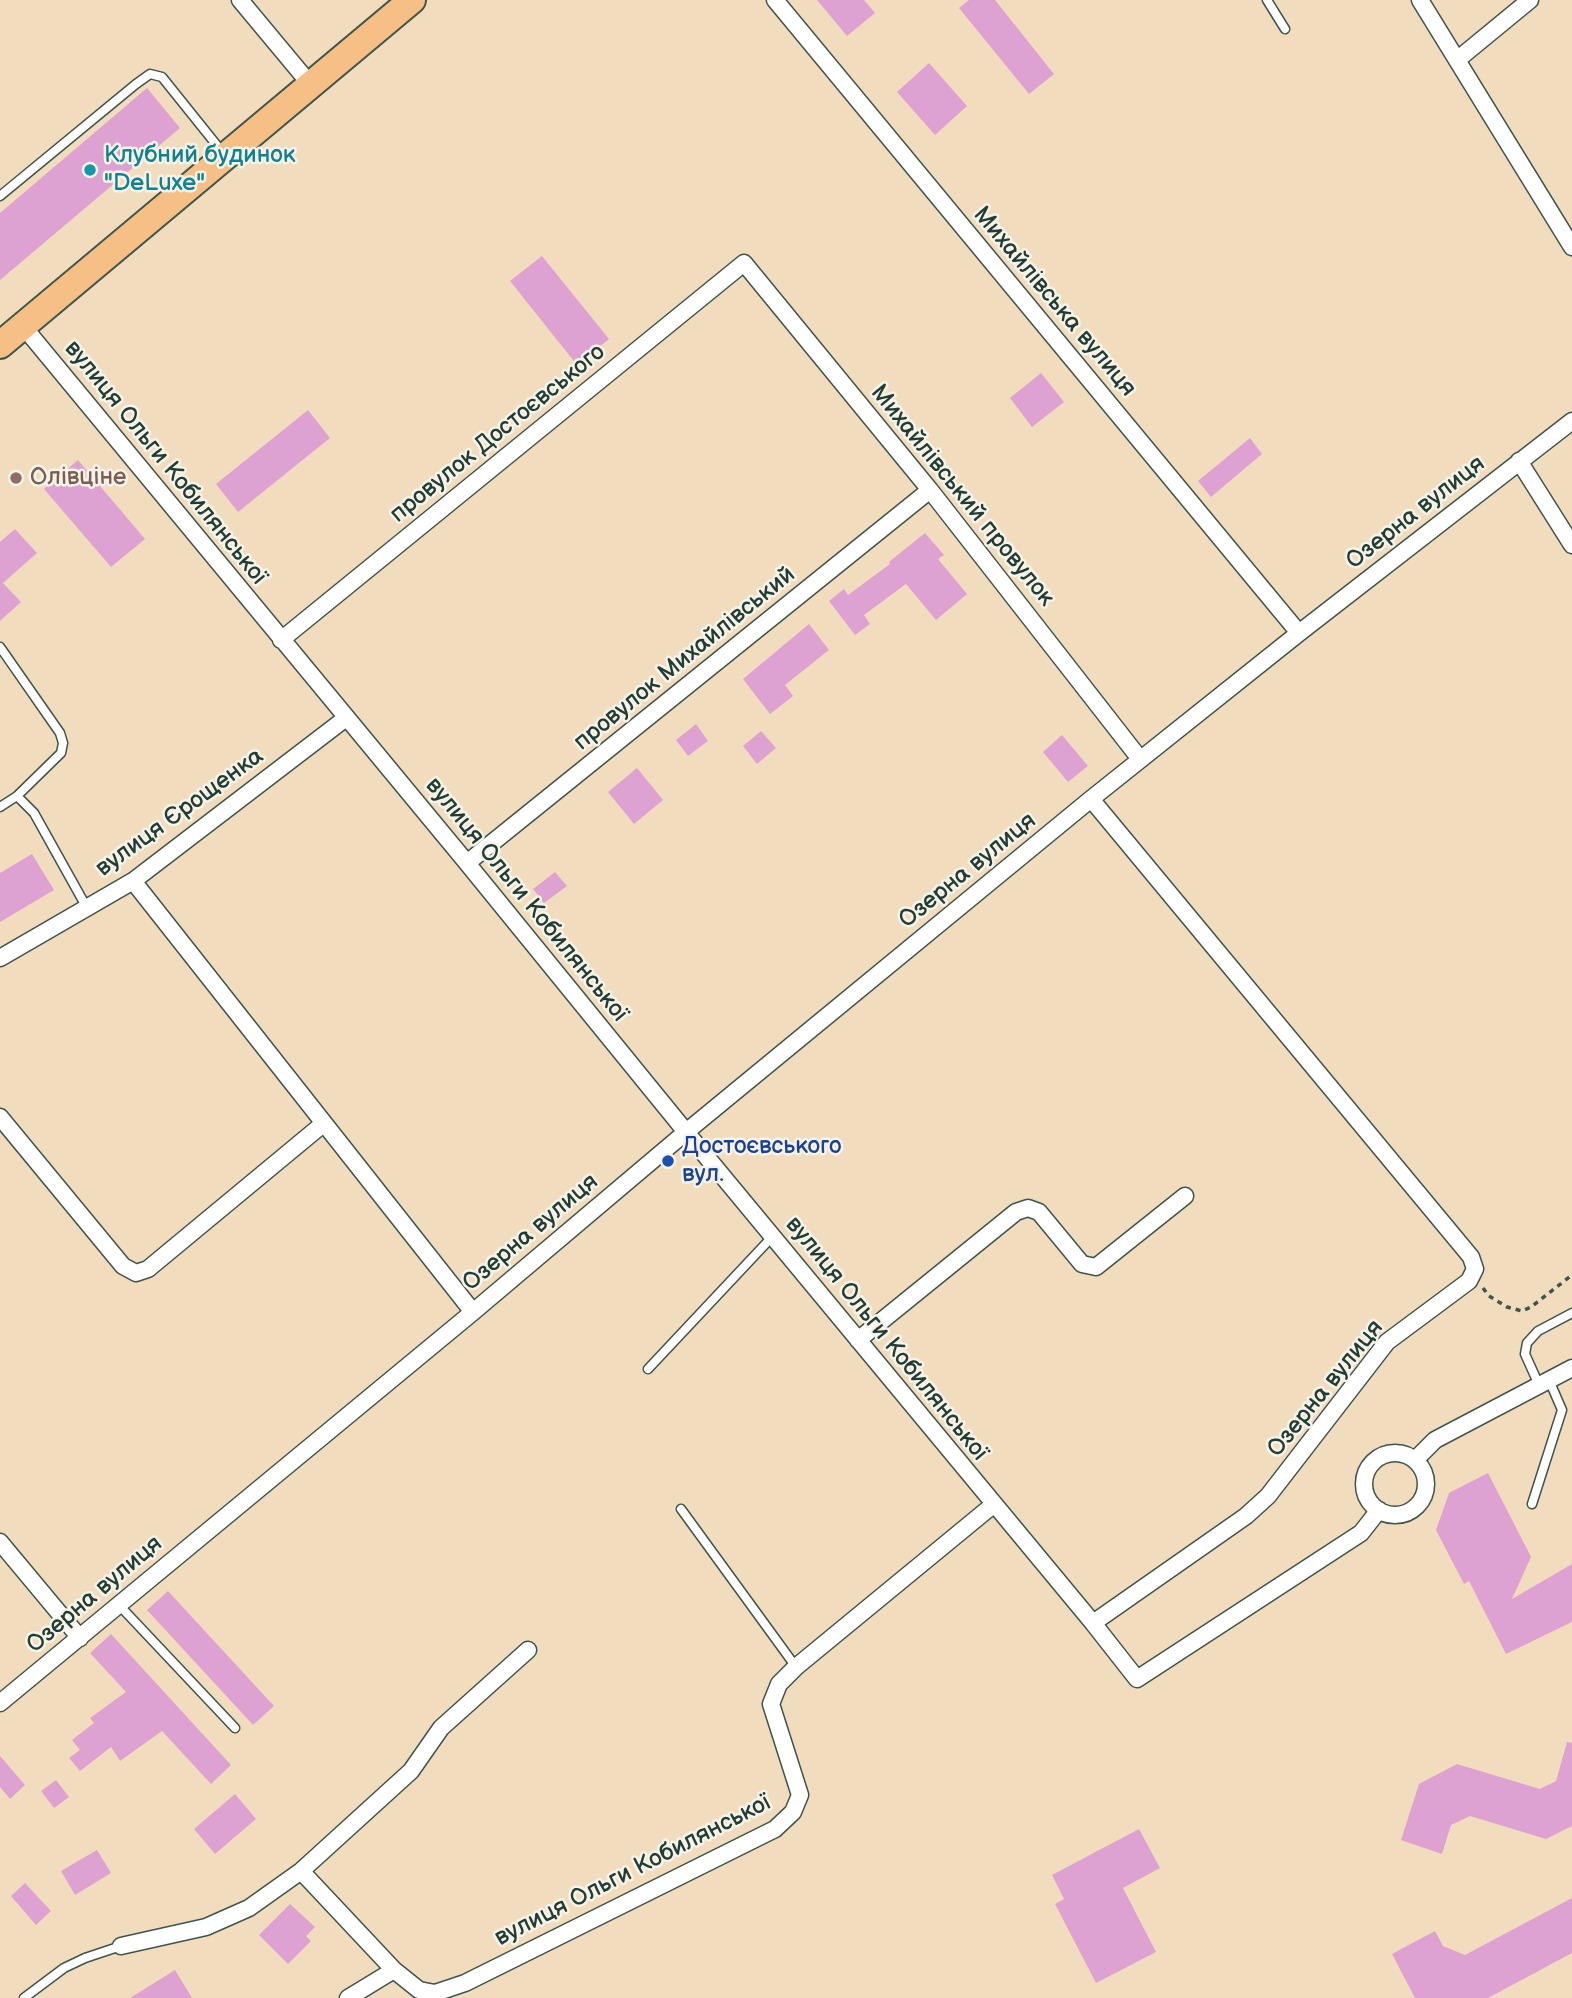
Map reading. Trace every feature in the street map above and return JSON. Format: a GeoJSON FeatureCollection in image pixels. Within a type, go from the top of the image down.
{"type":"FeatureCollection","features":[{"type":"Feature","properties":{"kind":"main road"},"geometry":{"type":"LineString","coordinates":[[0,345],[412,0]]}},
{"type":"Feature","properties":{"kind":"street"},"geometry":{"type":"LineString","coordinates":[[240,0],[310,84]]}},
{"type":"Feature","properties":{"kind":"street","name":"Михайлівська вулиця"},"geometry":{"type":"LineString","coordinates":[[775,0],[1299,633]]}},
{"type":"Feature","properties":{"kind":"street"},"geometry":{"type":"LineString","coordinates":[[1420,0],[1572,247]]}},
{"type":"Feature","properties":{"kind":"street"},"geometry":{"type":"LineString","coordinates":[[1457,60],[1530,0]]}},
{"type":"Feature","properties":{"kind":"street","name":"Михайлівський провулок"},"geometry":{"type":"LineString","coordinates":[[744,263],[930,490],[1140,759]]}},
{"type":"Feature","properties":{"kind":"street","name":"провулок Достоєвського"},"geometry":{"type":"LineString","coordinates":[[281,640],[744,263]]}},
{"type":"Feature","properties":{"kind":"street","name":"вулиця Ольги Кобилянської"},"geometry":{"type":"LineString","coordinates":[[23,326],[1093,1623],[1136,1679],[1361,1533],[1379,1510]]}},
{"type":"Feature","properties":{"kind":"street","name":"Озерна вулиця"},"geometry":{"type":"LineString","coordinates":[[0,1703],[686,1132],[1140,759],[1572,421]]}},
{"type":"Feature","properties":{"kind":"street"},"geometry":{"type":"LineString","coordinates":[[1519,461],[1572,545]]}},
{"type":"Feature","properties":{"kind":"street","name":"провулок Михайлівський"},"geometry":{"type":"LineString","coordinates":[[467,863],[930,490]]}},
{"type":"Feature","properties":{"kind":"street","name":"вулиця Єрощенка"},"geometry":{"type":"LineString","coordinates":[[0,958],[133,881],[346,718]]}},
{"type":"Feature","properties":{"kind":"street"},"geometry":{"type":"LineString","coordinates":[[1091,799],[1471,1257],[1475,1269],[1473,1276]]}},
{"type":"Feature","properties":{"kind":"street"},"geometry":{"type":"LineString","coordinates":[[133,881],[473,1312]]}},
{"type":"Feature","properties":{"kind":"street"},"geometry":{"type":"LineString","coordinates":[[0,1117],[123,1266],[136,1273],[148,1269],[323,1124]]}},
{"type":"Feature","properties":{"kind":"street"},"geometry":{"type":"LineString","coordinates":[[858,1340],[1016,1212],[1027,1208],[1040,1212],[1082,1264],[1096,1267],[1185,1196]]}},
{"type":"Feature","properties":{"kind":"street","name":"Озерна вулиця"},"geometry":{"type":"LineString","coordinates":[[1093,1623],[1246,1516],[1268,1496],[1387,1342],[1473,1276]]}},
{"type":"Feature","properties":{"kind":"street"},"geometry":{"type":"LineString","coordinates":[[1415,1460],[1435,1440],[1572,1368]]}},
{"type":"Feature","properties":{"kind":"street"},"geometry":{"type":"LineString","coordinates":[[1396,1453],[1415,1460],[1425,1478],[1422,1498],[1408,1511],[1388,1514],[1379,1510],[1371,1504],[1364,1486],[1369,1466],[1377,1459],[1396,1453]]}},
{"type":"Feature","properties":{"kind":"street","name":"вулиця Ольги Кобилянської"},"geometry":{"type":"LineString","coordinates":[[300,1871],[394,1970],[412,1985],[426,1992],[444,1991],[775,1829],[793,1812],[800,1796],[771,1704],[779,1684],[796,1667],[993,1505]]}},
{"type":"Feature","properties":{"kind":"street"},"geometry":{"type":"LineString","coordinates":[[0,1542],[80,1637]]}},
{"type":"Feature","properties":{"kind":"street"},"geometry":{"type":"LineString","coordinates":[[121,1946],[206,1927],[249,1908],[300,1871],[411,1771],[441,1728],[528,1650]]}},
{"type":"Feature","properties":{"kind":"street"},"geometry":{"type":"LineString","coordinates":[[348,1998],[394,1970]]}},
{"type":"Feature","properties":{"kind":"lane"},"geometry":{"type":"LineString","coordinates":[[1267,0],[1285,29]]}},
{"type":"Feature","properties":{"kind":"lane"},"geometry":{"type":"LineString","coordinates":[[0,196],[150,74],[162,77],[225,155]]}},
{"type":"Feature","properties":{"kind":"lane"},"geometry":{"type":"LineString","coordinates":[[0,647],[60,733],[63,743],[61,753],[17,796],[0,807]]}},
{"type":"Feature","properties":{"kind":"lane"},"geometry":{"type":"LineString","coordinates":[[17,796],[34,813],[87,908]]}},
{"type":"Feature","properties":{"kind":"lane"},"geometry":{"type":"LineString","coordinates":[[648,1369],[772,1237]]}},
{"type":"Feature","properties":{"kind":"lane"},"geometry":{"type":"LineString","coordinates":[[1532,1504],[1562,1410],[1525,1354],[1527,1343],[1538,1331],[1572,1313]]}},
{"type":"Feature","properties":{"kind":"lane"},"geometry":{"type":"LineString","coordinates":[[681,1509],[796,1667]]}},
{"type":"Feature","properties":{"kind":"lane"},"geometry":{"type":"LineString","coordinates":[[119,1605],[235,1728]]}},
{"type":"Feature","properties":{"kind":"lane"},"geometry":{"type":"LineString","coordinates":[[24,1998],[64,1968],[121,1946]]}},
{"type":"Feature","properties":{"kind":"path"},"geometry":{"type":"LineString","coordinates":[[1473,1276],[1489,1296],[1507,1307],[1522,1311],[1572,1275]]}},
{"type":"Feature","properties":{"kind":"building"},"geometry":{"type":"Polygon","coordinates":[[[817,0],[864,0],[875,13],[847,36],[817,0]]]}},
{"type":"Feature","properties":{"kind":"building"},"geometry":{"type":"Polygon","coordinates":[[[969,0],[995,0],[1054,74],[1029,94],[959,8],[969,0]]]}},
{"type":"Feature","properties":{"kind":"building"},"geometry":{"type":"Polygon","coordinates":[[[929,63],[967,106],[935,135],[897,92],[929,63]]]}},
{"type":"Feature","properties":{"kind":"building","name":"Клубний будинок \"DeLuxe\""},"geometry":{"type":"Polygon","coordinates":[[[147,88],[180,128],[0,280],[0,213],[147,88]]]}},
{"type":"Feature","properties":{"kind":"building"},"geometry":{"type":"Polygon","coordinates":[[[542,256],[609,339],[577,365],[510,281],[542,256]]]}},
{"type":"Feature","properties":{"kind":"building"},"geometry":{"type":"Polygon","coordinates":[[[1041,373],[1064,402],[1032,427],[1010,398],[1041,373]]]}},
{"type":"Feature","properties":{"kind":"building"},"geometry":{"type":"Polygon","coordinates":[[[308,410],[330,438],[238,512],[216,484],[308,410]]]}},
{"type":"Feature","properties":{"kind":"building"},"geometry":{"type":"Polygon","coordinates":[[[1250,438],[1262,454],[1211,497],[1198,481],[1250,438]]]}},
{"type":"Feature","properties":{"kind":"building"},"geometry":{"type":"Polygon","coordinates":[[[78,460],[145,539],[111,567],[44,489],[78,460]]]}},
{"type":"Feature","properties":{"kind":"building"},"geometry":{"type":"Polygon","coordinates":[[[15,529],[37,553],[3,583],[21,602],[0,621],[0,542],[15,529]]]}},
{"type":"Feature","properties":{"kind":"building"},"geometry":{"type":"Polygon","coordinates":[[[925,533],[944,555],[938,559],[967,594],[936,620],[906,584],[864,615],[870,624],[855,635],[829,601],[844,589],[848,595],[890,564],[889,562],[925,533]]]}},
{"type":"Feature","properties":{"kind":"building"},"geometry":{"type":"Polygon","coordinates":[[[809,624],[829,650],[785,685],[793,696],[770,714],[743,679],[809,624]]]}},
{"type":"Feature","properties":{"kind":"building"},"geometry":{"type":"Polygon","coordinates":[[[696,724],[708,741],[688,756],[676,740],[696,724]]]}},
{"type":"Feature","properties":{"kind":"building"},"geometry":{"type":"Polygon","coordinates":[[[761,731],[776,748],[757,764],[743,746],[761,731]]]}},
{"type":"Feature","properties":{"kind":"building"},"geometry":{"type":"Polygon","coordinates":[[[1062,735],[1088,766],[1068,782],[1043,752],[1062,735]]]}},
{"type":"Feature","properties":{"kind":"building"},"geometry":{"type":"Polygon","coordinates":[[[637,768],[663,800],[634,824],[608,792],[637,768]]]}},
{"type":"Feature","properties":{"kind":"building"},"geometry":{"type":"Polygon","coordinates":[[[32,854],[54,890],[0,922],[0,873],[32,854]]]}},
{"type":"Feature","properties":{"kind":"building"},"geometry":{"type":"Polygon","coordinates":[[[555,872],[567,886],[544,903],[533,889],[555,872]]]}},
{"type":"Feature","properties":{"kind":"building"},"geometry":{"type":"Polygon","coordinates":[[[1488,1473],[1531,1557],[1512,1599],[1572,1564],[1572,1622],[1506,1654],[1469,1581],[1464,1584],[1436,1530],[1449,1493],[1488,1473]]]}},
{"type":"Feature","properties":{"kind":"building"},"geometry":{"type":"Polygon","coordinates":[[[168,1591],[274,1706],[253,1725],[147,1610],[168,1591]]]}},
{"type":"Feature","properties":{"kind":"building"},"geometry":{"type":"Polygon","coordinates":[[[111,1634],[231,1765],[211,1784],[162,1731],[120,1761],[111,1747],[80,1771],[69,1758],[80,1750],[72,1740],[94,1723],[90,1718],[126,1692],[90,1653],[111,1634]]]}},
{"type":"Feature","properties":{"kind":"building"},"geometry":{"type":"Polygon","coordinates":[[[1567,1742],[1572,1743],[1572,1826],[1546,1839],[1470,1816],[1451,1825],[1442,1854],[1401,1840],[1419,1784],[1457,1764],[1540,1789],[1556,1781],[1567,1742]]]}},
{"type":"Feature","properties":{"kind":"building"},"geometry":{"type":"Polygon","coordinates":[[[0,1756],[25,1785],[10,1799],[0,1787],[0,1756]]]}},
{"type":"Feature","properties":{"kind":"building"},"geometry":{"type":"Polygon","coordinates":[[[56,1780],[69,1797],[54,1808],[41,1791],[56,1780]]]}},
{"type":"Feature","properties":{"kind":"building"},"geometry":{"type":"Polygon","coordinates":[[[235,1794],[256,1819],[215,1854],[194,1829],[235,1794]]]}},
{"type":"Feature","properties":{"kind":"building"},"geometry":{"type":"Polygon","coordinates":[[[1139,1829],[1160,1868],[1123,1888],[1156,1952],[1096,1983],[1055,1904],[1064,1899],[1052,1875],[1139,1829]]]}},
{"type":"Feature","properties":{"kind":"building"},"geometry":{"type":"Polygon","coordinates":[[[97,1850],[111,1873],[75,1895],[61,1871],[97,1850]]]}},
{"type":"Feature","properties":{"kind":"building"},"geometry":{"type":"Polygon","coordinates":[[[25,1883],[51,1911],[36,1925],[11,1896],[25,1883]]]}},
{"type":"Feature","properties":{"kind":"building"},"geometry":{"type":"Polygon","coordinates":[[[1572,1898],[1572,1953],[1488,1998],[1415,1998],[1392,1954],[1435,1931],[1443,1946],[1465,1955],[1572,1898]]]}},
{"type":"Feature","properties":{"kind":"building"},"geometry":{"type":"Polygon","coordinates":[[[290,1904],[315,1927],[306,1936],[311,1941],[288,1964],[259,1935],[290,1904]]]}},
{"type":"Feature","properties":{"kind":"building"},"geometry":{"type":"Polygon","coordinates":[[[175,1970],[192,1998],[130,1998],[175,1970]]]}},
{"type":"Feature","properties":{"kind":"place","name":"Клубний будинок \"DeLuxe\""},"geometry":{"type":"Point","coordinates":[90,170]}},
{"type":"Feature","properties":{"kind":"place","name":"Олівціне"},"geometry":{"type":"Point","coordinates":[16,478]}},
{"type":"Feature","properties":{"kind":"place","name":"Достоєвського вул."},"geometry":{"type":"Point","coordinates":[668,1161]}}]}
